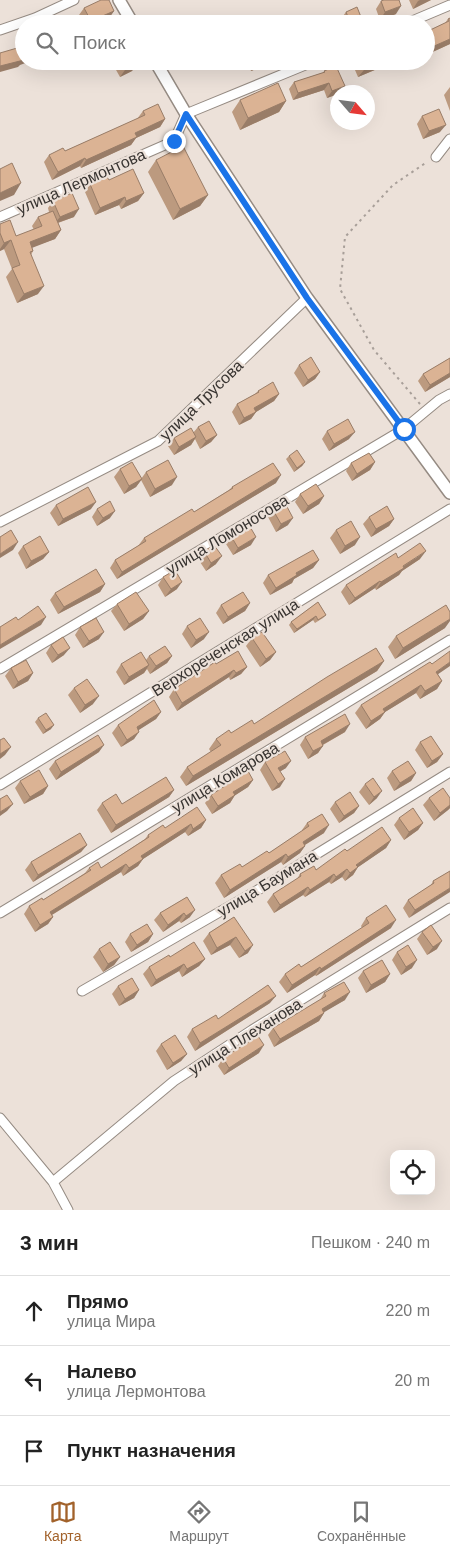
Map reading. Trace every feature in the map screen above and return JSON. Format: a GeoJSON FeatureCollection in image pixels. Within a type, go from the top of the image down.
{"type":"FeatureCollection","features":[{"type":"Feature","properties":{"kind":"street"},"geometry":{"type":"LineString","coordinates":[[41,15],[74,0]]}},
{"type":"Feature","properties":{"kind":"street"},"geometry":{"type":"LineString","coordinates":[[119,0],[128,15]]}},
{"type":"Feature","properties":{"kind":"street"},"geometry":{"type":"LineString","coordinates":[[426,15],[450,5]]}},
{"type":"Feature","properties":{"kind":"street"},"geometry":{"type":"LineString","coordinates":[[0,30],[15,25]]}},
{"type":"Feature","properties":{"kind":"street"},"geometry":{"type":"LineString","coordinates":[[160,70],[186,114],[307,298],[450,493]]}},
{"type":"Feature","properties":{"kind":"street"},"geometry":{"type":"LineString","coordinates":[[186,114],[293,70]]}},
{"type":"Feature","properties":{"kind":"street","name":"улица Лермонтова"},"geometry":{"type":"LineString","coordinates":[[0,217],[174,141],[186,114]]}},
{"type":"Feature","properties":{"kind":"street"},"geometry":{"type":"LineString","coordinates":[[436,157],[450,139]]}},
{"type":"Feature","properties":{"kind":"street","name":"улица Трусова"},"geometry":{"type":"LineString","coordinates":[[0,522],[158,442],[307,298]]}},
{"type":"Feature","properties":{"kind":"street","name":"улица Ломоносова"},"geometry":{"type":"LineString","coordinates":[[0,669],[404,429],[426,410],[450,394]]}},
{"type":"Feature","properties":{"kind":"street","name":"Верхореченская улица"},"geometry":{"type":"LineString","coordinates":[[0,785],[450,509]]}},
{"type":"Feature","properties":{"kind":"street","name":"улица Комарова"},"geometry":{"type":"LineString","coordinates":[[0,913],[450,640]]}},
{"type":"Feature","properties":{"kind":"street","name":"улица Баумана"},"geometry":{"type":"LineString","coordinates":[[82,991],[263,887],[450,772]]}},
{"type":"Feature","properties":{"kind":"street","name":"улица Плеханова"},"geometry":{"type":"LineString","coordinates":[[52,1182],[174,1080],[450,908]]}},
{"type":"Feature","properties":{"kind":"street"},"geometry":{"type":"LineString","coordinates":[[0,1118],[52,1182],[68,1210]]}},
{"type":"Feature","properties":{"kind":"path"},"geometry":{"type":"LineString","coordinates":[[426,410],[374,350],[340,289],[345,237],[393,185],[436,157]]}},
{"type":"Feature","properties":{"kind":"building"},"geometry":{"type":"Polygon","coordinates":[[[101,0],[109,0],[114,11],[105,15],[88,15],[84,8],[101,0]]]}},
{"type":"Feature","properties":{"kind":"building"},"geometry":{"type":"Polygon","coordinates":[[[399,0],[401,6],[385,12],[381,1],[399,0]]]}},
{"type":"Feature","properties":{"kind":"building"},"geometry":{"type":"Polygon","coordinates":[[[357,7],[360,15],[347,15],[346,12],[357,7]]]}},
{"type":"Feature","properties":{"kind":"building"},"geometry":{"type":"Polygon","coordinates":[[[450,18],[450,39],[435,46],[435,28],[449,21],[448,19],[450,18]]]}},
{"type":"Feature","properties":{"kind":"building"},"geometry":{"type":"Polygon","coordinates":[[[15,49],[15,62],[0,66],[0,53],[15,49]]]}},
{"type":"Feature","properties":{"kind":"building"},"geometry":{"type":"Polygon","coordinates":[[[326,70],[338,70],[345,85],[330,86],[329,83],[298,93],[294,82],[326,70]]]}},
{"type":"Feature","properties":{"kind":"building"},"geometry":{"type":"Polygon","coordinates":[[[278,83],[286,101],[248,118],[240,100],[278,83]]]}},
{"type":"Feature","properties":{"kind":"building"},"geometry":{"type":"Polygon","coordinates":[[[158,104],[165,119],[135,133],[137,137],[86,160],[85,158],[58,172],[49,155],[63,148],[65,151],[145,115],[143,111],[158,104]]]}},
{"type":"Feature","properties":{"kind":"building"},"geometry":{"type":"Polygon","coordinates":[[[439,109],[446,125],[429,131],[422,116],[439,109]]]}},
{"type":"Feature","properties":{"kind":"building"},"geometry":{"type":"Polygon","coordinates":[[[183,146],[208,195],[180,209],[156,160],[183,146]]]}},
{"type":"Feature","properties":{"kind":"building"},"geometry":{"type":"Polygon","coordinates":[[[12,163],[21,183],[0,193],[0,169],[12,163]]]}},
{"type":"Feature","properties":{"kind":"building"},"geometry":{"type":"Polygon","coordinates":[[[133,169],[144,193],[126,201],[125,197],[100,208],[90,184],[107,177],[109,180],[133,169]]]}},
{"type":"Feature","properties":{"kind":"building"},"geometry":{"type":"Polygon","coordinates":[[[72,193],[79,209],[60,217],[53,201],[72,193]]]}},
{"type":"Feature","properties":{"kind":"building"},"geometry":{"type":"Polygon","coordinates":[[[53,211],[61,230],[30,242],[33,251],[30,252],[44,286],[24,294],[12,268],[20,265],[11,240],[4,243],[0,233],[0,224],[10,220],[16,236],[42,226],[38,217],[53,211]]]}},
{"type":"Feature","properties":{"kind":"building"},"geometry":{"type":"Polygon","coordinates":[[[311,357],[320,372],[308,380],[299,365],[311,357]]]}},
{"type":"Feature","properties":{"kind":"building"},"geometry":{"type":"Polygon","coordinates":[[[450,358],[450,373],[430,385],[423,374],[450,358]]]}},
{"type":"Feature","properties":{"kind":"building"},"geometry":{"type":"Polygon","coordinates":[[[273,382],[279,394],[254,408],[256,412],[244,418],[237,404],[273,382]]]}},
{"type":"Feature","properties":{"kind":"building"},"geometry":{"type":"Polygon","coordinates":[[[348,419],[355,432],[334,444],[327,431],[348,419]]]}},
{"type":"Feature","properties":{"kind":"building"},"geometry":{"type":"Polygon","coordinates":[[[209,421],[217,435],[206,441],[198,427],[209,421]]]}},
{"type":"Feature","properties":{"kind":"building"},"geometry":{"type":"Polygon","coordinates":[[[191,428],[196,437],[179,447],[174,438],[191,428]]]}},
{"type":"Feature","properties":{"kind":"building"},"geometry":{"type":"Polygon","coordinates":[[[297,450],[305,462],[297,468],[289,456],[297,450]]]}},
{"type":"Feature","properties":{"kind":"building"},"geometry":{"type":"Polygon","coordinates":[[[369,453],[375,462],[357,474],[351,463],[369,453]]]}},
{"type":"Feature","properties":{"kind":"building"},"geometry":{"type":"Polygon","coordinates":[[[168,460],[177,477],[155,489],[146,472],[168,460]]]}},
{"type":"Feature","properties":{"kind":"building"},"geometry":{"type":"Polygon","coordinates":[[[132,462],[142,479],[129,486],[120,469],[132,462]]]}},
{"type":"Feature","properties":{"kind":"building"},"geometry":{"type":"Polygon","coordinates":[[[273,463],[281,475],[122,572],[115,560],[146,541],[144,538],[192,509],[194,512],[273,463]]]}},
{"type":"Feature","properties":{"kind":"building"},"geometry":{"type":"Polygon","coordinates":[[[316,484],[324,496],[308,506],[300,494],[316,484]]]}},
{"type":"Feature","properties":{"kind":"building"},"geometry":{"type":"Polygon","coordinates":[[[88,487],[96,502],[63,519],[56,505],[88,487]]]}},
{"type":"Feature","properties":{"kind":"building"},"geometry":{"type":"Polygon","coordinates":[[[110,501],[115,511],[103,518],[97,509],[110,501]]]}},
{"type":"Feature","properties":{"kind":"building"},"geometry":{"type":"Polygon","coordinates":[[[285,503],[293,518],[281,524],[273,510],[285,503]]]}},
{"type":"Feature","properties":{"kind":"building"},"geometry":{"type":"Polygon","coordinates":[[[387,506],[394,519],[376,529],[369,517],[387,506]]]}},
{"type":"Feature","properties":{"kind":"building"},"geometry":{"type":"Polygon","coordinates":[[[351,521],[360,537],[345,546],[336,530],[351,521]]]}},
{"type":"Feature","properties":{"kind":"building"},"geometry":{"type":"Polygon","coordinates":[[[249,525],[256,537],[238,548],[231,536],[249,525]]]}},
{"type":"Feature","properties":{"kind":"building"},"geometry":{"type":"Polygon","coordinates":[[[11,530],[18,542],[0,554],[0,537],[11,530]]]}},
{"type":"Feature","properties":{"kind":"building"},"geometry":{"type":"Polygon","coordinates":[[[40,536],[49,552],[31,561],[23,546],[40,536]]]}},
{"type":"Feature","properties":{"kind":"building"},"geometry":{"type":"Polygon","coordinates":[[[420,543],[426,551],[403,566],[404,568],[355,598],[346,585],[396,553],[398,558],[420,543]]]}},
{"type":"Feature","properties":{"kind":"building"},"geometry":{"type":"Polygon","coordinates":[[[214,545],[222,556],[211,563],[204,551],[214,545]]]}},
{"type":"Feature","properties":{"kind":"building"},"geometry":{"type":"Polygon","coordinates":[[[313,550],[319,560],[296,573],[297,575],[276,588],[268,575],[313,550]]]}},
{"type":"Feature","properties":{"kind":"building"},"geometry":{"type":"Polygon","coordinates":[[[96,569],[105,584],[64,607],[55,593],[96,569]]]}},
{"type":"Feature","properties":{"kind":"building"},"geometry":{"type":"Polygon","coordinates":[[[175,570],[182,582],[171,589],[163,577],[175,570]]]}},
{"type":"Feature","properties":{"kind":"building"},"geometry":{"type":"Polygon","coordinates":[[[136,592],[149,611],[129,624],[117,604],[136,592]]]}},
{"type":"Feature","properties":{"kind":"building"},"geometry":{"type":"Polygon","coordinates":[[[243,592],[250,603],[228,617],[221,605],[243,592]]]}},
{"type":"Feature","properties":{"kind":"building"},"geometry":{"type":"Polygon","coordinates":[[[318,602],[326,615],[318,620],[316,616],[297,629],[291,622],[318,602]]]}},
{"type":"Feature","properties":{"kind":"building"},"geometry":{"type":"Polygon","coordinates":[[[446,605],[450,612],[450,619],[403,648],[396,636],[446,605]]]}},
{"type":"Feature","properties":{"kind":"building"},"geometry":{"type":"Polygon","coordinates":[[[38,606],[46,617],[0,645],[0,627],[16,617],[18,620],[38,606]]]}},
{"type":"Feature","properties":{"kind":"building"},"geometry":{"type":"Polygon","coordinates":[[[96,618],[104,632],[89,641],[80,627],[96,618]]]}},
{"type":"Feature","properties":{"kind":"building"},"geometry":{"type":"Polygon","coordinates":[[[200,618],[209,632],[196,640],[187,626],[200,618]]]}},
{"type":"Feature","properties":{"kind":"building"},"geometry":{"type":"Polygon","coordinates":[[[262,632],[276,652],[266,659],[252,638],[262,632]]]}},
{"type":"Feature","properties":{"kind":"building"},"geometry":{"type":"Polygon","coordinates":[[[63,637],[70,648],[58,655],[51,645],[63,637]]]}},
{"type":"Feature","properties":{"kind":"building"},"geometry":{"type":"Polygon","coordinates":[[[165,646],[172,656],[156,666],[149,656],[165,646]]]}},
{"type":"Feature","properties":{"kind":"building"},"geometry":{"type":"Polygon","coordinates":[[[376,648],[384,661],[193,776],[187,767],[221,745],[216,739],[229,730],[231,733],[252,720],[254,724],[376,648]]]}},
{"type":"Feature","properties":{"kind":"building"},"geometry":{"type":"Polygon","coordinates":[[[238,651],[247,667],[236,673],[234,670],[182,703],[174,689],[215,662],[216,664],[238,651]]]}},
{"type":"Feature","properties":{"kind":"building"},"geometry":{"type":"Polygon","coordinates":[[[450,651],[450,662],[436,672],[442,681],[425,691],[421,685],[383,709],[385,712],[371,721],[361,705],[430,662],[432,664],[450,651]]]}},
{"type":"Feature","properties":{"kind":"building"},"geometry":{"type":"Polygon","coordinates":[[[141,652],[149,665],[129,677],[121,664],[141,652]]]}},
{"type":"Feature","properties":{"kind":"building"},"geometry":{"type":"Polygon","coordinates":[[[26,660],[33,673],[18,682],[11,668],[26,660]]]}},
{"type":"Feature","properties":{"kind":"building"},"geometry":{"type":"Polygon","coordinates":[[[87,679],[99,696],[85,705],[74,688],[87,679]]]}},
{"type":"Feature","properties":{"kind":"building"},"geometry":{"type":"Polygon","coordinates":[[[154,700],[161,712],[137,727],[139,732],[127,740],[118,725],[154,700]]]}},
{"type":"Feature","properties":{"kind":"building"},"geometry":{"type":"Polygon","coordinates":[[[46,713],[54,725],[46,730],[38,718],[46,713]]]}},
{"type":"Feature","properties":{"kind":"building"},"geometry":{"type":"Polygon","coordinates":[[[345,714],[350,724],[321,741],[323,746],[313,751],[305,737],[345,714]]]}},
{"type":"Feature","properties":{"kind":"building"},"geometry":{"type":"Polygon","coordinates":[[[98,735],[104,745],[61,772],[55,761],[98,735]]]}},
{"type":"Feature","properties":{"kind":"building"},"geometry":{"type":"Polygon","coordinates":[[[431,736],[443,754],[432,761],[420,742],[431,736]]]}},
{"type":"Feature","properties":{"kind":"building"},"geometry":{"type":"Polygon","coordinates":[[[4,738],[11,747],[0,754],[0,740],[4,738]]]}},
{"type":"Feature","properties":{"kind":"building"},"geometry":{"type":"Polygon","coordinates":[[[285,751],[291,761],[278,768],[285,779],[278,784],[265,762],[285,751]]]}},
{"type":"Feature","properties":{"kind":"building"},"geometry":{"type":"Polygon","coordinates":[[[408,761],[416,773],[400,783],[392,771],[408,761]]]}},
{"type":"Feature","properties":{"kind":"building"},"geometry":{"type":"Polygon","coordinates":[[[39,770],[48,786],[30,797],[20,781],[39,770]]]}},
{"type":"Feature","properties":{"kind":"building"},"geometry":{"type":"Polygon","coordinates":[[[248,771],[253,780],[233,792],[235,795],[218,806],[211,795],[248,771]]]}},
{"type":"Feature","properties":{"kind":"building"},"geometry":{"type":"Polygon","coordinates":[[[166,777],[174,790],[116,825],[102,803],[116,794],[122,804],[166,777]]]}},
{"type":"Feature","properties":{"kind":"building"},"geometry":{"type":"Polygon","coordinates":[[[373,778],[382,791],[374,797],[365,784],[373,778]]]}},
{"type":"Feature","properties":{"kind":"building"},"geometry":{"type":"Polygon","coordinates":[[[443,788],[450,798],[450,805],[440,813],[429,798],[443,788]]]}},
{"type":"Feature","properties":{"kind":"building"},"geometry":{"type":"Polygon","coordinates":[[[350,792],[359,806],[344,816],[335,802],[350,792]]]}},
{"type":"Feature","properties":{"kind":"building"},"geometry":{"type":"Polygon","coordinates":[[[7,795],[13,804],[0,812],[0,799],[7,795]]]}},
{"type":"Feature","properties":{"kind":"building"},"geometry":{"type":"Polygon","coordinates":[[[197,807],[206,820],[193,829],[191,824],[141,856],[143,859],[129,868],[126,864],[50,912],[53,917],[40,925],[29,906],[42,898],[43,900],[91,870],[89,868],[98,862],[101,868],[149,837],[148,835],[163,825],[165,828],[197,807]]]}},
{"type":"Feature","properties":{"kind":"building"},"geometry":{"type":"Polygon","coordinates":[[[413,808],[423,823],[409,832],[399,818],[413,808]]]}},
{"type":"Feature","properties":{"kind":"building"},"geometry":{"type":"Polygon","coordinates":[[[322,814],[329,825],[303,842],[305,846],[288,857],[286,854],[230,890],[221,875],[240,864],[242,867],[267,851],[269,853],[309,826],[307,823],[322,814]]]}},
{"type":"Feature","properties":{"kind":"building"},"geometry":{"type":"Polygon","coordinates":[[[382,827],[391,840],[356,865],[358,867],[350,873],[347,869],[336,877],[334,874],[310,890],[308,887],[280,905],[273,894],[301,876],[300,874],[314,866],[316,870],[345,849],[347,851],[382,827]]]}},
{"type":"Feature","properties":{"kind":"building"},"geometry":{"type":"Polygon","coordinates":[[[80,833],[87,845],[38,875],[31,862],[80,833]]]}},
{"type":"Feature","properties":{"kind":"building"},"geometry":{"type":"Polygon","coordinates":[[[450,871],[450,888],[415,910],[408,900],[450,871]]]}},
{"type":"Feature","properties":{"kind":"building"},"geometry":{"type":"Polygon","coordinates":[[[187,897],[195,910],[186,916],[184,913],[168,925],[160,913],[187,897]]]}},
{"type":"Feature","properties":{"kind":"building"},"geometry":{"type":"Polygon","coordinates":[[[386,905],[396,920],[321,969],[320,967],[292,985],[285,974],[299,964],[301,967],[369,923],[366,918],[386,905]]]}},
{"type":"Feature","properties":{"kind":"building"},"geometry":{"type":"Polygon","coordinates":[[[234,917],[253,945],[245,951],[236,937],[217,948],[209,933],[234,917]]]}},
{"type":"Feature","properties":{"kind":"building"},"geometry":{"type":"Polygon","coordinates":[[[147,924],[153,934],[137,945],[130,934],[147,924]]]}},
{"type":"Feature","properties":{"kind":"building"},"geometry":{"type":"Polygon","coordinates":[[[431,925],[442,941],[433,947],[422,932],[431,925]]]}},
{"type":"Feature","properties":{"kind":"building"},"geometry":{"type":"Polygon","coordinates":[[[110,942],[120,957],[108,964],[99,949],[110,942]]]}},
{"type":"Feature","properties":{"kind":"building"},"geometry":{"type":"Polygon","coordinates":[[[194,942],[205,959],[187,969],[184,964],[156,980],[149,967],[194,942]]]}},
{"type":"Feature","properties":{"kind":"building"},"geometry":{"type":"Polygon","coordinates":[[[408,945],[417,960],[406,967],[397,952],[408,945]]]}},
{"type":"Feature","properties":{"kind":"building"},"geometry":{"type":"Polygon","coordinates":[[[382,960],[390,974],[371,985],[363,971],[382,960]]]}},
{"type":"Feature","properties":{"kind":"building"},"geometry":{"type":"Polygon","coordinates":[[[132,978],[139,990],[125,999],[118,986],[132,978]]]}},
{"type":"Feature","properties":{"kind":"building"},"geometry":{"type":"Polygon","coordinates":[[[344,982],[350,992],[322,1009],[324,1013],[280,1039],[273,1028],[326,996],[324,993],[344,982]]]}},
{"type":"Feature","properties":{"kind":"building"},"geometry":{"type":"Polygon","coordinates":[[[268,985],[276,996],[200,1043],[192,1029],[216,1015],[218,1019],[268,985]]]}},
{"type":"Feature","properties":{"kind":"building"},"geometry":{"type":"Polygon","coordinates":[[[175,1035],[187,1054],[173,1063],[161,1044],[175,1035]]]}},
{"type":"Feature","properties":{"kind":"building"},"geometry":{"type":"Polygon","coordinates":[[[258,1036],[264,1045],[229,1068],[223,1058],[258,1036]]]}},
{"type":"Feature","properties":{"kind":"route"},"geometry":{"type":"LineString","coordinates":[[174,141],[186,114],[307,298],[404,429]]}}]}
